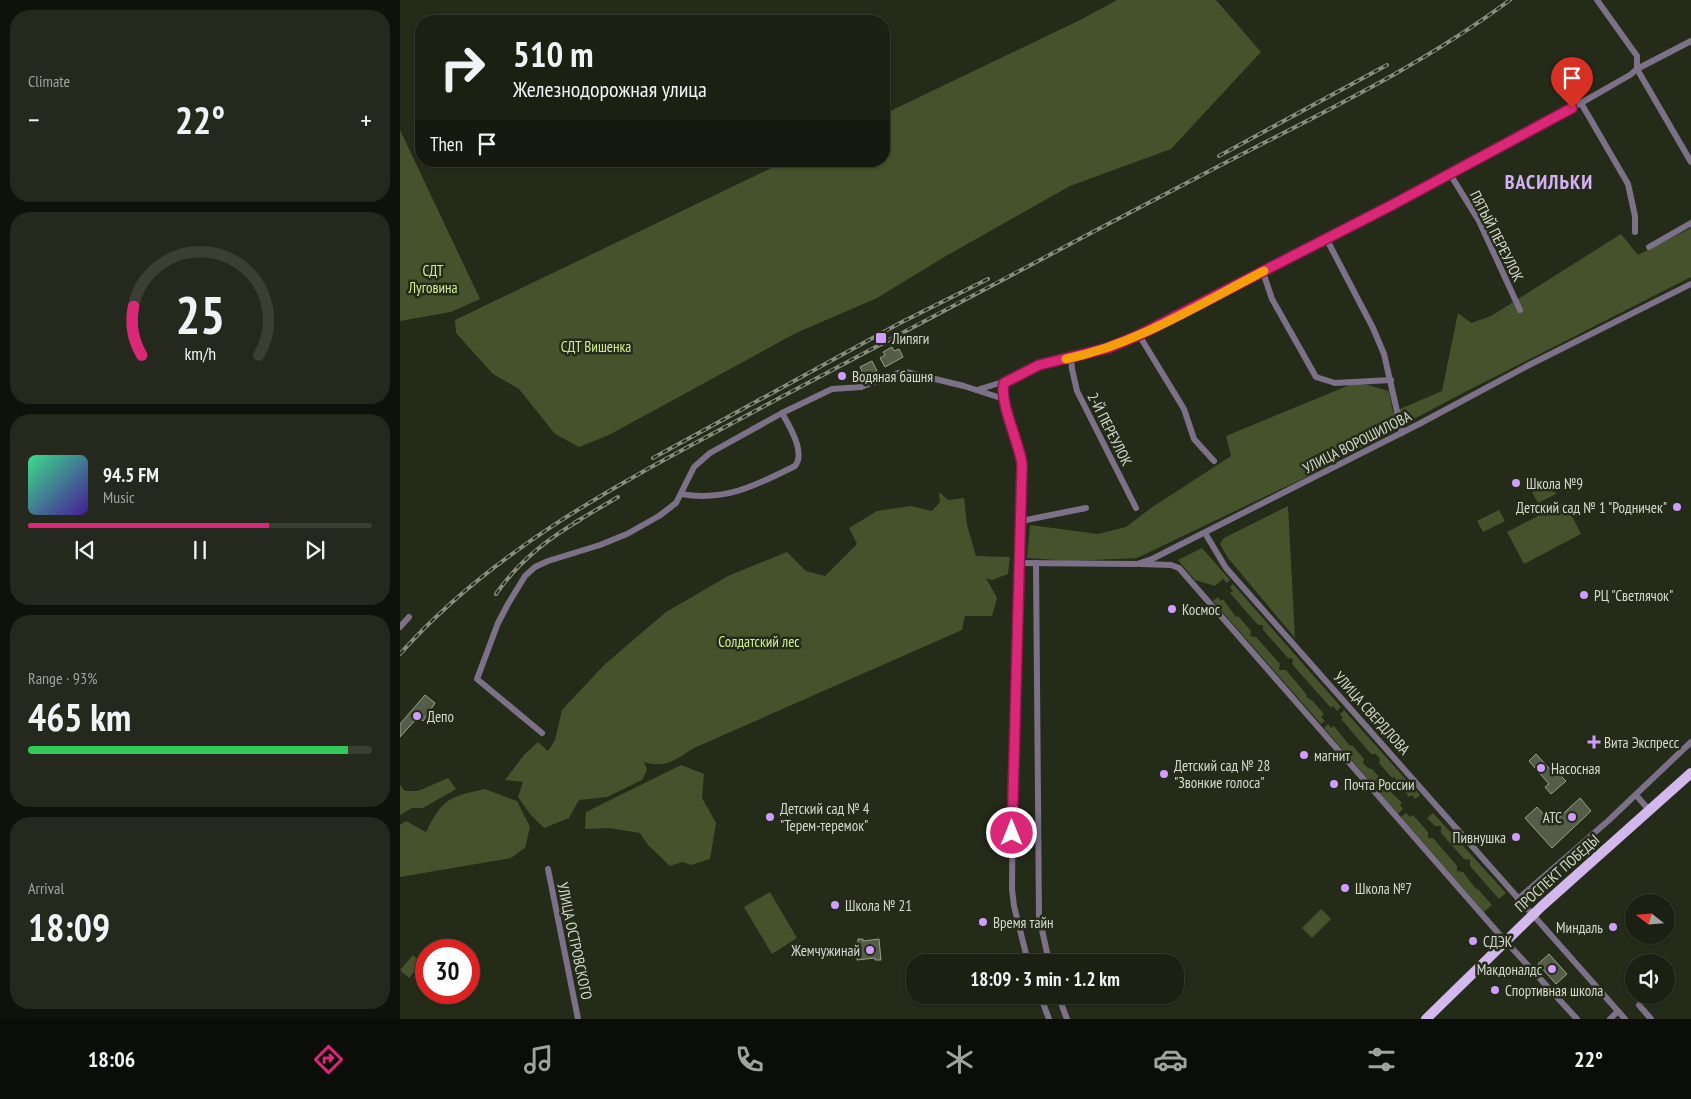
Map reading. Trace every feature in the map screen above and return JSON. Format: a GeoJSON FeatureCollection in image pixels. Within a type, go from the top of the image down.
{"type":"FeatureCollection","features":[{"type":"Feature","properties":{"kind":"main road","name":"ПРОСПЕКТ ПОБЕДЫ"},"geometry":{"type":"LineString","coordinates":[[1426,1019],[1532,916],[1691,773]]}},
{"type":"Feature","properties":{"kind":"street"},"geometry":{"type":"LineString","coordinates":[[1598,0],[1637,56],[1636,68],[1691,162]]}},
{"type":"Feature","properties":{"kind":"street"},"geometry":{"type":"LineString","coordinates":[[977,390],[1006,381],[1039,365],[1108,348],[1139,335],[1450,174],[1581,103],[1630,75],[1636,68],[1691,41]]}},
{"type":"Feature","properties":{"kind":"street"},"geometry":{"type":"LineString","coordinates":[[1581,103],[1628,184],[1635,216],[1635,232]]}},
{"type":"Feature","properties":{"kind":"street","name":"ПЯТЫЙ ПЕРЕУЛОК"},"geometry":{"type":"LineString","coordinates":[[1450,174],[1479,221],[1520,310]]}},
{"type":"Feature","properties":{"kind":"street"},"geometry":{"type":"LineString","coordinates":[[1649,247],[1691,223]]}},
{"type":"Feature","properties":{"kind":"street"},"geometry":{"type":"LineString","coordinates":[[1326,238],[1373,328],[1384,354],[1392,380],[1402,433]]}},
{"type":"Feature","properties":{"kind":"street"},"geometry":{"type":"LineString","coordinates":[[1263,272],[1272,300],[1316,377],[1336,382],[1392,380]]}},
{"type":"Feature","properties":{"kind":"street","name":"УЛИЦА ВОРОШИЛОВА"},"geometry":{"type":"LineString","coordinates":[[1019,563],[1137,564],[1165,553],[1402,433],[1529,365],[1691,284]]}},
{"type":"Feature","properties":{"kind":"street"},"geometry":{"type":"LineString","coordinates":[[1139,335],[1184,409],[1194,439],[1214,461]]}},
{"type":"Feature","properties":{"kind":"street","name":"2-Й ПЕРЕУЛОК"},"geometry":{"type":"LineString","coordinates":[[1071,358],[1077,392],[1136,508]]}},
{"type":"Feature","properties":{"kind":"street"},"geometry":{"type":"LineString","coordinates":[[542,733],[478,679],[498,623],[517,587],[535,567],[627,534],[669,510],[681,494],[694,467],[710,453],[782,413],[832,389],[861,387],[898,373],[915,374],[1004,399]]}},
{"type":"Feature","properties":{"kind":"street"},"geometry":{"type":"LineString","coordinates":[[1006,381],[1003,389],[1004,399],[1020,451],[1022,464],[1013,776],[1012,889],[1014,906],[1026,954]]}},
{"type":"Feature","properties":{"kind":"street"},"geometry":{"type":"LineString","coordinates":[[681,494],[706,498],[749,489],[795,466],[799,460],[799,453],[792,431],[782,413]]}},
{"type":"Feature","properties":{"kind":"street"},"geometry":{"type":"LineString","coordinates":[[1021,522],[1086,508]]}},
{"type":"Feature","properties":{"kind":"street","name":"УЛИЦА СВЕРДЛОВА"},"geometry":{"type":"LineString","coordinates":[[1205,533],[1226,568],[1625,1019]]}},
{"type":"Feature","properties":{"kind":"street"},"geometry":{"type":"LineString","coordinates":[[1036,564],[1039,916],[1047,954]]}},
{"type":"Feature","properties":{"kind":"street"},"geometry":{"type":"LineString","coordinates":[[1137,564],[1171,565],[1179,568],[1506,942],[1576,1019]]}},
{"type":"Feature","properties":{"kind":"street"},"geometry":{"type":"LineString","coordinates":[[400,627],[409,617]]}},
{"type":"Feature","properties":{"kind":"street"},"geometry":{"type":"LineString","coordinates":[[1518,899],[1636,795],[1691,742]]}},
{"type":"Feature","properties":{"kind":"street"},"geometry":{"type":"LineString","coordinates":[[1636,795],[1649,810]]}},
{"type":"Feature","properties":{"kind":"street","name":"УЛИЦА ОСТРОВСКОГО"},"geometry":{"type":"LineString","coordinates":[[548,869],[578,1019]]}},
{"type":"Feature","properties":{"kind":"street"},"geometry":{"type":"LineString","coordinates":[[1043,1004],[1049,1019]]}},
{"type":"Feature","properties":{"kind":"street"},"geometry":{"type":"LineString","coordinates":[[1061,1004],[1066,1019]]}},
{"type":"Feature","properties":{"kind":"street"},"geometry":{"type":"LineString","coordinates":[[1639,1005],[1651,1019]]}},
{"type":"Feature","properties":{"kind":"street"},"geometry":{"type":"LineString","coordinates":[[1610,1019],[1618,1011]]}},
{"type":"Feature","properties":{"kind":"green space","name":"СДТ Вишенка"},"geometry":{"type":"Polygon","coordinates":[[[1117,0],[1216,0],[1261,52],[1171,149],[1070,186],[946,256],[877,298],[796,333],[609,435],[579,447],[555,434],[519,389],[493,374],[456,333],[455,320],[774,167],[890,167],[890,111],[1080,20],[1117,0]]]}},
{"type":"Feature","properties":{"kind":"green space","name":"СДТ Луговина"},"geometry":{"type":"Polygon","coordinates":[[[400,130],[415,162],[415,167],[418,167],[480,299],[451,312],[400,321],[400,130]]]}},
{"type":"Feature","properties":{"kind":"green space"},"geometry":{"type":"Polygon","coordinates":[[[1691,228],[1691,277],[1457,396],[1302,479],[1137,558],[1070,561],[1027,558],[1030,525],[1098,534],[1126,527],[1151,508],[1231,456],[1226,436],[1357,382],[1389,391],[1393,412],[1442,391],[1458,313],[1471,323],[1491,316],[1621,234],[1638,255],[1691,228]]]}},
{"type":"Feature","properties":{"kind":"green space"},"geometry":{"type":"Polygon","coordinates":[[[1550,483],[1556,494],[1538,503],[1532,492],[1550,483]]]}},
{"type":"Feature","properties":{"kind":"green space","name":"Солдатский лес"},"geometry":{"type":"Polygon","coordinates":[[[939,492],[948,500],[964,498],[967,525],[976,556],[1010,557],[1008,574],[992,580],[986,578],[997,598],[992,616],[965,616],[962,630],[694,748],[671,762],[652,764],[644,762],[647,770],[642,780],[607,797],[579,800],[569,818],[544,828],[530,814],[518,797],[523,782],[505,780],[524,755],[538,742],[548,751],[555,740],[562,710],[604,665],[666,612],[728,576],[787,552],[806,571],[825,576],[857,544],[849,528],[877,511],[911,506],[932,511],[940,502],[939,492]]]}},
{"type":"Feature","properties":{"kind":"green space"},"geometry":{"type":"Polygon","coordinates":[[[1565,502],[1581,534],[1524,564],[1507,532],[1565,502]]]}},
{"type":"Feature","properties":{"kind":"green space"},"geometry":{"type":"Polygon","coordinates":[[[1288,506],[1295,638],[1228,558],[1220,544],[1224,538],[1288,506]]]}},
{"type":"Feature","properties":{"kind":"green space"},"geometry":{"type":"Polygon","coordinates":[[[1499,510],[1505,521],[1483,532],[1477,521],[1499,510]]]}},
{"type":"Feature","properties":{"kind":"green space"},"geometry":{"type":"Polygon","coordinates":[[[1202,548],[1230,580],[1227,583],[1223,579],[1215,586],[1195,580],[1178,560],[1202,548]]]}},
{"type":"Feature","properties":{"kind":"green space"},"geometry":{"type":"Polygon","coordinates":[[[1233,584],[1341,707],[1337,711],[1333,706],[1331,708],[1292,664],[1293,659],[1288,658],[1263,630],[1263,625],[1258,625],[1230,593],[1233,591],[1230,587],[1233,584]]]}},
{"type":"Feature","properties":{"kind":"green space"},"geometry":{"type":"Polygon","coordinates":[[[1218,597],[1221,601],[1223,599],[1236,617],[1238,616],[1251,631],[1250,636],[1256,637],[1280,664],[1279,670],[1286,670],[1306,696],[1324,714],[1321,717],[1325,721],[1321,724],[1213,601],[1218,597]]]}},
{"type":"Feature","properties":{"kind":"green space"},"geometry":{"type":"Polygon","coordinates":[[[1344,710],[1420,795],[1415,799],[1412,795],[1409,797],[1394,777],[1392,778],[1379,763],[1380,759],[1376,754],[1371,754],[1341,719],[1343,718],[1340,714],[1344,710]]]}},
{"type":"Feature","properties":{"kind":"green space"},"geometry":{"type":"Polygon","coordinates":[[[1328,724],[1331,728],[1334,726],[1350,746],[1352,745],[1364,759],[1363,763],[1372,769],[1384,785],[1402,803],[1400,805],[1403,809],[1398,814],[1324,728],[1328,724]]]}},
{"type":"Feature","properties":{"kind":"green space"},"geometry":{"type":"Polygon","coordinates":[[[681,765],[704,774],[702,798],[716,823],[710,859],[691,865],[682,862],[670,866],[648,845],[640,833],[609,828],[585,829],[586,812],[681,765]]]}},
{"type":"Feature","properties":{"kind":"green space"},"geometry":{"type":"Polygon","coordinates":[[[448,778],[456,789],[423,808],[412,808],[400,815],[400,785],[405,791],[418,791],[448,778]]]}},
{"type":"Feature","properties":{"kind":"green space"},"geometry":{"type":"Polygon","coordinates":[[[485,789],[517,801],[530,827],[525,848],[511,858],[400,877],[400,825],[406,821],[426,832],[437,812],[448,801],[463,794],[485,789]]]}},
{"type":"Feature","properties":{"kind":"green space"},"geometry":{"type":"Polygon","coordinates":[[[1406,813],[1410,817],[1413,815],[1428,832],[1428,838],[1433,838],[1457,866],[1457,871],[1463,872],[1492,905],[1484,912],[1401,817],[1406,813]]]}},
{"type":"Feature","properties":{"kind":"green space"},"geometry":{"type":"Polygon","coordinates":[[[1433,813],[1506,893],[1499,899],[1470,866],[1470,860],[1464,859],[1441,833],[1441,826],[1435,826],[1427,818],[1433,813]]]}},
{"type":"Feature","properties":{"kind":"green space"},"geometry":{"type":"Polygon","coordinates":[[[770,892],[797,938],[772,954],[744,907],[770,892]]]}},
{"type":"Feature","properties":{"kind":"green space"},"geometry":{"type":"Polygon","coordinates":[[[1321,909],[1331,919],[1312,938],[1302,928],[1321,909]]]}},
{"type":"Feature","properties":{"kind":"green space"},"geometry":{"type":"Polygon","coordinates":[[[413,955],[415,957],[415,971],[409,978],[400,970],[413,955]]]}},
{"type":"Feature","properties":{"kind":"building","name":"Липяги"},"geometry":{"type":"Polygon","coordinates":[[[892,347],[894,351],[899,349],[903,357],[885,367],[880,358],[885,355],[883,352],[892,347]]]}},
{"type":"Feature","properties":{"kind":"building"},"geometry":{"type":"Polygon","coordinates":[[[872,361],[877,371],[865,377],[860,367],[872,361]]]}},
{"type":"Feature","properties":{"kind":"building","name":"Депо"},"geometry":{"type":"Polygon","coordinates":[[[425,695],[435,703],[423,721],[418,717],[400,737],[400,724],[425,695]]]}},
{"type":"Feature","properties":{"kind":"building","name":"Насосная"},"geometry":{"type":"Polygon","coordinates":[[[1536,754],[1557,777],[1560,775],[1566,781],[1551,794],[1545,787],[1549,784],[1529,761],[1536,754]]]}},
{"type":"Feature","properties":{"kind":"building"},"geometry":{"type":"Polygon","coordinates":[[[1580,798],[1591,811],[1552,848],[1525,818],[1537,807],[1552,824],[1580,798]]]}},
{"type":"Feature","properties":{"kind":"building","name":"Жемчужинай"},"geometry":{"type":"Polygon","coordinates":[[[858,939],[863,939],[863,941],[879,939],[881,960],[875,960],[875,958],[857,960],[858,939]]]}},
{"type":"Feature","properties":{"kind":"building","name":"Макдоналдс"},"geometry":{"type":"Polygon","coordinates":[[[1549,954],[1567,974],[1556,984],[1538,964],[1549,954]]]}},
{"type":"Feature","properties":{"kind":"railway"},"geometry":{"type":"LineString","coordinates":[[400,654],[438,615],[479,579],[523,546],[614,488],[709,435],[978,292],[1358,94],[1436,50],[1510,0]]}},
{"type":"Feature","properties":{"kind":"railway"},"geometry":{"type":"LineString","coordinates":[[1219,156],[1387,65]]}},
{"type":"Feature","properties":{"kind":"railway"},"geometry":{"type":"LineString","coordinates":[[653,458],[900,323],[988,279]]}},
{"type":"Feature","properties":{"kind":"railway"},"geometry":{"type":"LineString","coordinates":[[574,523],[618,497]]}},
{"type":"Feature","properties":{"kind":"railway"},"geometry":{"type":"LineString","coordinates":[[496,594],[534,552],[580,520]]}},
{"type":"Feature","properties":{"kind":"slow traffic"},"geometry":{"type":"LineString","coordinates":[[1066,359],[1108,348],[1139,335],[1264,271]]}},
{"type":"Feature","properties":{"kind":"place","name":"Липяги"},"geometry":{"type":"Point","coordinates":[881,338]}},
{"type":"Feature","properties":{"kind":"place","name":"Водяная башня"},"geometry":{"type":"Point","coordinates":[842,376]}},
{"type":"Feature","properties":{"kind":"place","name":"Школа №9"},"geometry":{"type":"Point","coordinates":[1516,483]}},
{"type":"Feature","properties":{"kind":"place","name":"Детский сад № 1 \"Родничек\""},"geometry":{"type":"Point","coordinates":[1677,507]}},
{"type":"Feature","properties":{"kind":"place","name":"РЦ \"Светлячок\""},"geometry":{"type":"Point","coordinates":[1584,595]}},
{"type":"Feature","properties":{"kind":"place","name":"Космос"},"geometry":{"type":"Point","coordinates":[1172,609]}},
{"type":"Feature","properties":{"kind":"place","name":"Депо"},"geometry":{"type":"Point","coordinates":[417,716]}},
{"type":"Feature","properties":{"kind":"place","name":"Вита Экспресс"},"geometry":{"type":"Point","coordinates":[1594,742]}},
{"type":"Feature","properties":{"kind":"place","name":"магнит"},"geometry":{"type":"Point","coordinates":[1304,755]}},
{"type":"Feature","properties":{"kind":"place","name":"Насосная"},"geometry":{"type":"Point","coordinates":[1541,768]}},
{"type":"Feature","properties":{"kind":"place","name":"Детский сад № 28 \"Звонкие голоса\""},"geometry":{"type":"Point","coordinates":[1164,774]}},
{"type":"Feature","properties":{"kind":"place","name":"Почта России"},"geometry":{"type":"Point","coordinates":[1334,784]}},
{"type":"Feature","properties":{"kind":"place","name":"Детский сад № 4 \"Терем-теремок\""},"geometry":{"type":"Point","coordinates":[770,817]}},
{"type":"Feature","properties":{"kind":"place","name":"АТС"},"geometry":{"type":"Point","coordinates":[1572,817]}},
{"type":"Feature","properties":{"kind":"place","name":"Пивнушка"},"geometry":{"type":"Point","coordinates":[1516,837]}},
{"type":"Feature","properties":{"kind":"place","name":"Школа №7"},"geometry":{"type":"Point","coordinates":[1345,888]}},
{"type":"Feature","properties":{"kind":"place","name":"Школа № 21"},"geometry":{"type":"Point","coordinates":[835,905]}},
{"type":"Feature","properties":{"kind":"place","name":"Время тайн"},"geometry":{"type":"Point","coordinates":[983,922]}},
{"type":"Feature","properties":{"kind":"place","name":"Миндаль"},"geometry":{"type":"Point","coordinates":[1613,927]}},
{"type":"Feature","properties":{"kind":"place","name":"СДЭК"},"geometry":{"type":"Point","coordinates":[1473,941]}},
{"type":"Feature","properties":{"kind":"place","name":"Жемчужинай"},"geometry":{"type":"Point","coordinates":[870,950]}},
{"type":"Feature","properties":{"kind":"place","name":"Макдоналдс"},"geometry":{"type":"Point","coordinates":[1552,969]}},
{"type":"Feature","properties":{"kind":"place","name":"Спортивная школа"},"geometry":{"type":"Point","coordinates":[1495,990]}},
{"type":"Feature","properties":{"kind":"district","name":"ВАСИЛЬКИ"},"geometry":{"type":"Point","coordinates":[1549,182]}},
{"type":"Feature","properties":{"kind":"route"},"geometry":{"type":"LineString","coordinates":[[1012,833],[1022,464],[1020,451],[1002,393],[1004,383],[1039,365],[1108,348],[1139,335],[1392,205],[1572,108]]}}]}
